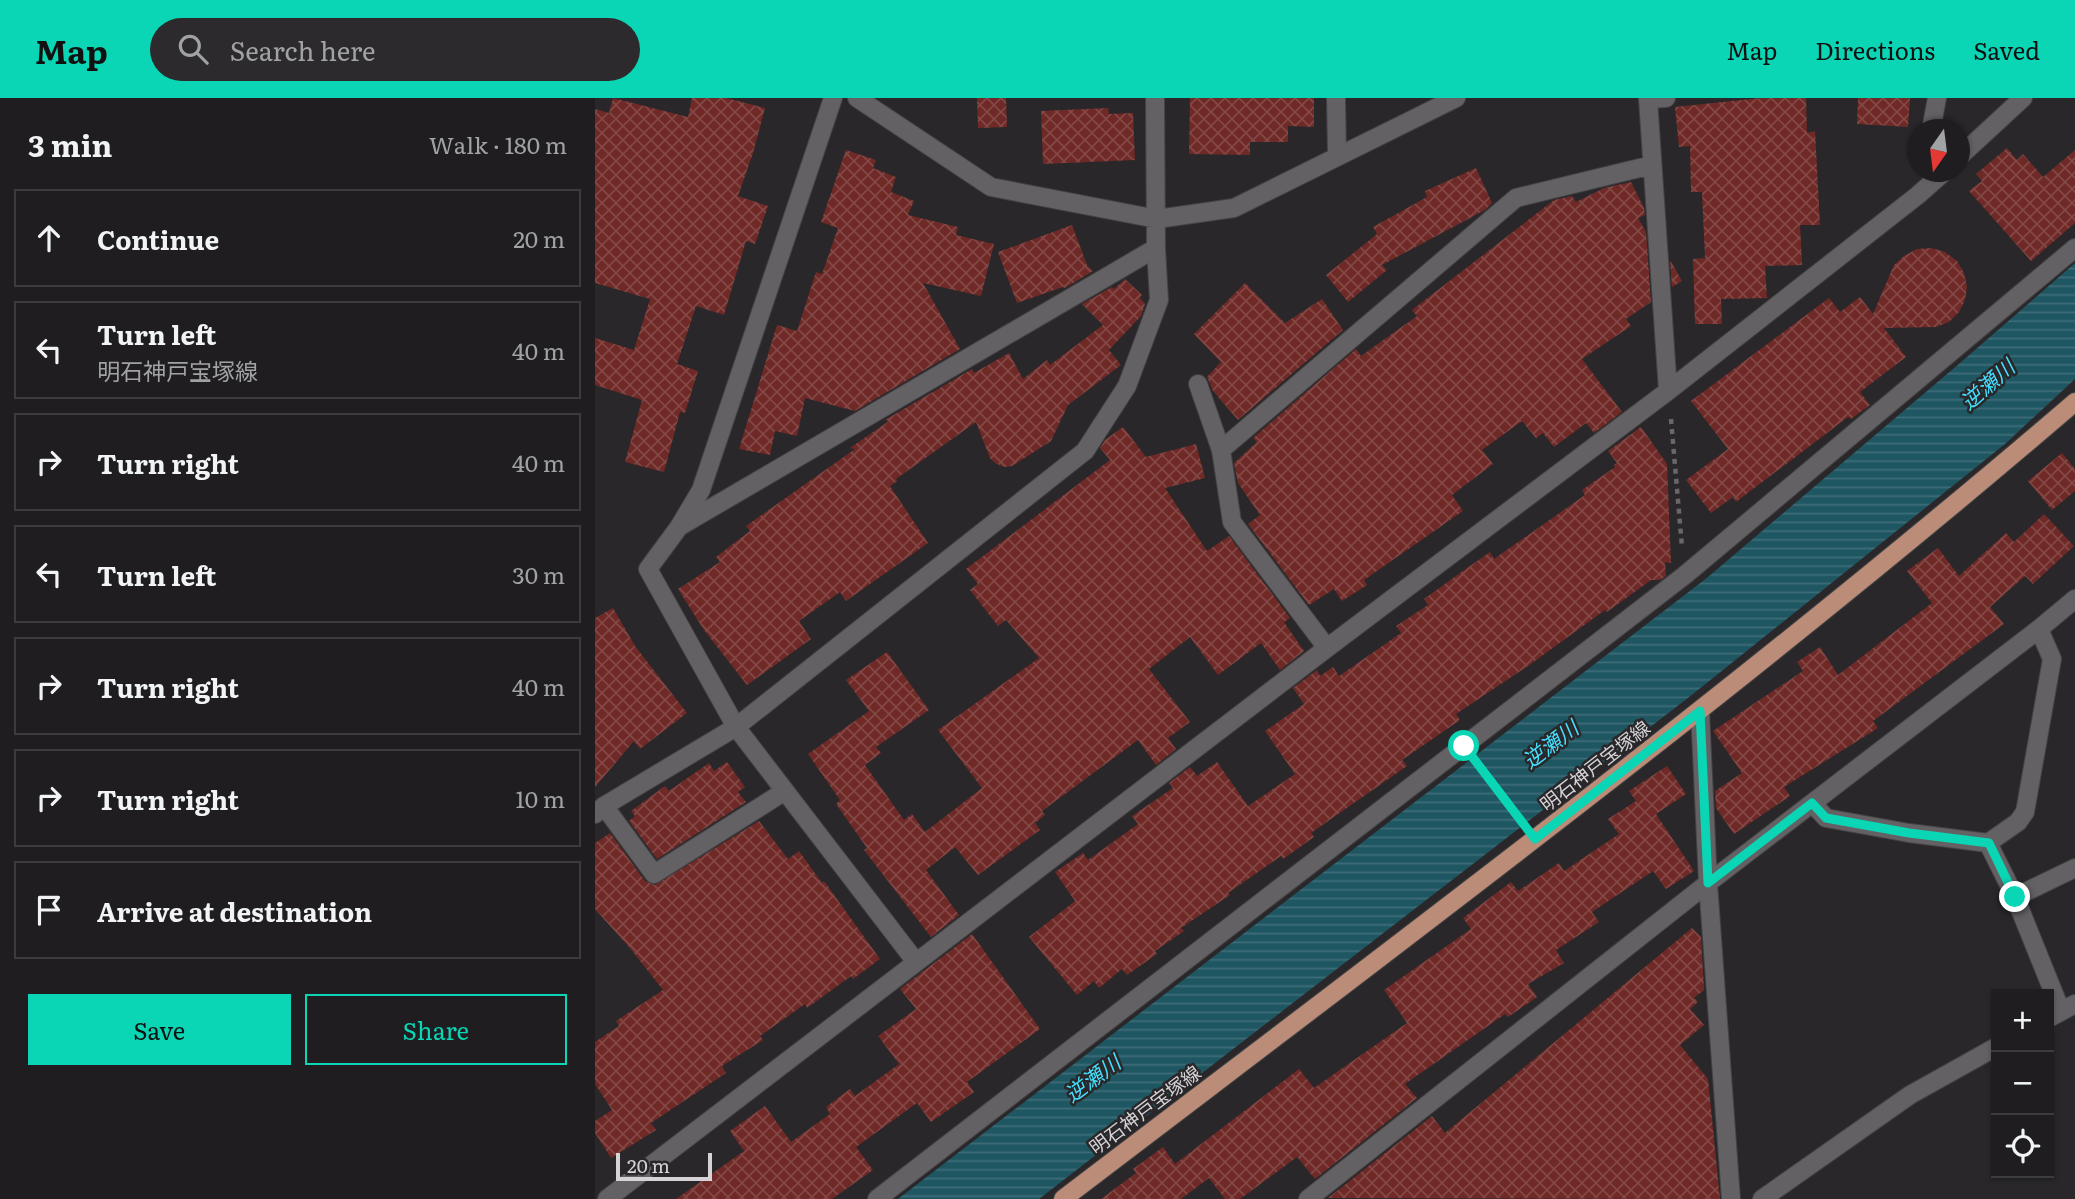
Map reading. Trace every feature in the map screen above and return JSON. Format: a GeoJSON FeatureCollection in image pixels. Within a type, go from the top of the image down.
{"type":"FeatureCollection","features":[{"type":"Feature","properties":{"kind":"main road","name":"明石神戸宝塚線"},"geometry":{"type":"LineString","coordinates":[[1063,1199],[1700,711],[1978,486],[2075,402]]}},
{"type":"Feature","properties":{"kind":"street"},"geometry":{"type":"LineString","coordinates":[[833,98],[701,490],[679,527],[648,569],[736,727],[916,962]]}},
{"type":"Feature","properties":{"kind":"street"},"geometry":{"type":"LineString","coordinates":[[857,98],[991,187],[1157,219],[1234,208],[1456,98]]}},
{"type":"Feature","properties":{"kind":"street"},"geometry":{"type":"LineString","coordinates":[[785,791],[654,874],[599,810],[736,727],[1085,451],[1127,386],[1159,300],[1155,98]]}},
{"type":"Feature","properties":{"kind":"street"},"geometry":{"type":"LineString","coordinates":[[1336,98],[1337,155]]}},
{"type":"Feature","properties":{"kind":"street"},"geometry":{"type":"LineString","coordinates":[[1666,98],[1648,99],[1668,391]]}},
{"type":"Feature","properties":{"kind":"street"},"geometry":{"type":"LineString","coordinates":[[1933,119],[1937,98]]}},
{"type":"Feature","properties":{"kind":"street"},"geometry":{"type":"LineString","coordinates":[[1970,147],[2023,98]]}},
{"type":"Feature","properties":{"kind":"street"},"geometry":{"type":"LineString","coordinates":[[1220,450],[1516,198],[1652,165]]}},
{"type":"Feature","properties":{"kind":"street"},"geometry":{"type":"LineString","coordinates":[[1918,195],[1920,182]]}},
{"type":"Feature","properties":{"kind":"street"},"geometry":{"type":"LineString","coordinates":[[607,1199],[1668,391],[1933,182]]}},
{"type":"Feature","properties":{"kind":"street"},"geometry":{"type":"LineString","coordinates":[[679,527],[1156,248]]}},
{"type":"Feature","properties":{"kind":"street"},"geometry":{"type":"LineString","coordinates":[[877,1199],[1685,575],[2075,248]]}},
{"type":"Feature","properties":{"kind":"street"},"geometry":{"type":"LineString","coordinates":[[1198,384],[1220,450],[1232,522],[1327,649]]}},
{"type":"Feature","properties":{"kind":"street"},"geometry":{"type":"LineString","coordinates":[[1308,1199],[1708,883],[2039,629],[2075,598]]}},
{"type":"Feature","properties":{"kind":"street"},"geometry":{"type":"LineString","coordinates":[[1812,803],[1826,818],[1909,833],[1989,843],[2018,822],[2025,812],[2052,659],[2039,629]]}},
{"type":"Feature","properties":{"kind":"street"},"geometry":{"type":"LineString","coordinates":[[1700,711],[1708,883],[1731,1199]]}},
{"type":"Feature","properties":{"kind":"street"},"geometry":{"type":"LineString","coordinates":[[1989,843],[2015,897],[2061,1011]]}},
{"type":"Feature","properties":{"kind":"street"},"geometry":{"type":"LineString","coordinates":[[2015,897],[2075,868]]}},
{"type":"Feature","properties":{"kind":"street"},"geometry":{"type":"LineString","coordinates":[[1762,1199],[1910,1096],[1991,1050]]}},
{"type":"Feature","properties":{"kind":"path"},"geometry":{"type":"LineString","coordinates":[[1668,391],[1685,575]]}},
{"type":"Feature","properties":{"kind":"path"},"geometry":{"type":"LineString","coordinates":[[1464,746],[1535,839]]}},
{"type":"Feature","properties":{"kind":"water","name":"逆瀬川"},"geometry":{"type":"Polygon","coordinates":[[[2075,263],[2075,379],[2005,444],[1693,694],[1039,1199],[898,1199],[1708,577],[2075,263]]]}},
{"type":"Feature","properties":{"kind":"building"},"geometry":{"type":"Polygon","coordinates":[[[613,98],[688,117],[692,98],[726,98],[765,108],[738,196],[768,206],[755,244],[746,241],[724,315],[696,306],[677,364],[698,371],[685,413],[680,412],[664,472],[625,462],[642,400],[595,385],[595,338],[634,350],[650,299],[595,283],[595,109],[609,113],[613,98]]]}},
{"type":"Feature","properties":{"kind":"building"},"geometry":{"type":"Polygon","coordinates":[[[977,98],[1006,98],[1007,127],[978,128],[977,98]]]}},
{"type":"Feature","properties":{"kind":"building"},"geometry":{"type":"Polygon","coordinates":[[[1190,98],[1314,98],[1314,127],[1288,126],[1288,142],[1250,142],[1250,155],[1189,154],[1190,98]]]}},
{"type":"Feature","properties":{"kind":"building"},"geometry":{"type":"Polygon","coordinates":[[[1761,98],[1806,98],[1807,133],[1815,131],[1820,225],[1800,225],[1802,265],[1765,266],[1767,298],[1721,299],[1722,324],[1695,324],[1693,259],[1705,258],[1702,192],[1691,192],[1690,146],[1679,147],[1675,107],[1761,98]]]}},
{"type":"Feature","properties":{"kind":"building"},"geometry":{"type":"Polygon","coordinates":[[[1858,98],[1910,98],[1907,127],[1857,124],[1858,98]]]}},
{"type":"Feature","properties":{"kind":"building"},"geometry":{"type":"Polygon","coordinates":[[[1108,108],[1109,114],[1133,113],[1135,160],[1043,164],[1041,111],[1108,108]]]}},
{"type":"Feature","properties":{"kind":"building"},"geometry":{"type":"Polygon","coordinates":[[[2007,148],[2017,160],[2023,154],[2043,177],[2075,150],[2075,223],[2031,261],[1969,191],[1982,181],[1976,174],[2007,148]]]}},
{"type":"Feature","properties":{"kind":"building"},"geometry":{"type":"Polygon","coordinates":[[[846,150],[876,160],[873,168],[896,177],[891,192],[914,201],[908,215],[958,227],[956,235],[994,244],[981,296],[923,283],[960,349],[855,411],[805,398],[797,436],[775,431],[770,455],[739,449],[777,325],[797,331],[816,272],[822,274],[838,228],[821,222],[846,150]]]}},
{"type":"Feature","properties":{"kind":"building"},"geometry":{"type":"Polygon","coordinates":[[[1476,168],[1492,203],[1485,210],[1382,265],[1387,270],[1348,302],[1326,275],[1377,234],[1373,227],[1427,197],[1425,191],[1476,168]]]}},
{"type":"Feature","properties":{"kind":"building"},"geometry":{"type":"Polygon","coordinates":[[[1631,182],[1644,208],[1645,215],[1638,218],[1646,232],[1651,302],[1626,319],[1631,326],[1582,359],[1622,412],[1594,433],[1586,423],[1554,447],[1543,433],[1536,438],[1522,421],[1482,450],[1493,464],[1452,495],[1463,511],[1364,580],[1367,585],[1342,601],[1334,589],[1309,605],[1248,524],[1260,515],[1238,483],[1234,463],[1257,442],[1253,438],[1356,349],[1361,356],[1417,316],[1412,310],[1554,200],[1572,196],[1576,202],[1604,188],[1631,182]]]}},
{"type":"Feature","properties":{"kind":"building"},"geometry":{"type":"Polygon","coordinates":[[[1072,225],[1087,265],[1093,271],[1065,288],[1017,303],[998,252],[1072,225]]]}},
{"type":"Feature","properties":{"kind":"building"},"geometry":{"type":"Polygon","coordinates":[[[1931,248],[1945,252],[1957,261],[1964,273],[1967,287],[1959,312],[1949,322],[1936,327],[1884,328],[1906,357],[1860,392],[1870,405],[1851,419],[1848,417],[1736,502],[1733,497],[1711,513],[1686,480],[1728,449],[1691,401],[1829,298],[1840,312],[1860,297],[1873,314],[1894,265],[1917,249],[1931,248]]]}},
{"type":"Feature","properties":{"kind":"building"},"geometry":{"type":"Polygon","coordinates":[[[1670,260],[1682,281],[1672,287],[1670,260]]]}},
{"type":"Feature","properties":{"kind":"building"},"geometry":{"type":"Polygon","coordinates":[[[1125,279],[1142,295],[1140,298],[1145,304],[1141,316],[1109,350],[1121,365],[1068,405],[1051,441],[1012,466],[1004,467],[990,458],[976,422],[896,479],[890,486],[928,543],[846,601],[840,592],[799,621],[811,639],[747,685],[704,630],[678,589],[720,562],[716,557],[750,531],[746,526],[855,449],[850,448],[889,421],[885,420],[972,369],[974,373],[1009,353],[1023,379],[1047,360],[1050,365],[1103,325],[1082,304],[1112,287],[1114,289],[1125,279]]]}},
{"type":"Feature","properties":{"kind":"building"},"geometry":{"type":"Polygon","coordinates":[[[1245,283],[1285,323],[1322,299],[1343,330],[1238,420],[1213,391],[1207,377],[1221,362],[1194,334],[1245,283]]]}},
{"type":"Feature","properties":{"kind":"building"},"geometry":{"type":"Polygon","coordinates":[[[1123,427],[1146,457],[1196,444],[1205,478],[1165,488],[1207,551],[1229,536],[1290,618],[1284,622],[1304,651],[1280,670],[1261,643],[1218,675],[1190,637],[1149,669],[1190,722],[1168,738],[1176,749],[1156,765],[1138,740],[1042,811],[1045,815],[1035,823],[1040,830],[978,875],[955,847],[926,870],[959,915],[931,937],[864,850],[867,848],[836,804],[840,800],[808,754],[869,711],[846,680],[887,652],[929,710],[876,747],[881,753],[865,765],[904,820],[912,814],[925,832],[982,788],[938,730],[1039,658],[1006,620],[998,626],[970,590],[978,584],[966,569],[1110,460],[1100,448],[1105,440],[1123,427]]]}},
{"type":"Feature","properties":{"kind":"building"},"geometry":{"type":"Polygon","coordinates":[[[1641,427],[1667,464],[1671,563],[1665,562],[1666,576],[1660,580],[1651,580],[1607,612],[1605,610],[1456,714],[1460,720],[1402,760],[1407,766],[1311,833],[1314,837],[1283,859],[1281,856],[1181,928],[1184,931],[1155,951],[1157,954],[1127,975],[1122,969],[1099,988],[1094,981],[1077,995],[1029,937],[1075,901],[1055,872],[1083,853],[1088,860],[1138,824],[1132,816],[1173,788],[1169,783],[1190,767],[1197,776],[1217,762],[1248,806],[1295,774],[1265,731],[1304,704],[1293,688],[1317,670],[1320,676],[1333,667],[1339,676],[1401,633],[1396,626],[1428,605],[1424,599],[1490,552],[1494,559],[1585,495],[1582,490],[1615,467],[1617,463],[1608,451],[1641,427]]]}},
{"type":"Feature","properties":{"kind":"building"},"geometry":{"type":"Polygon","coordinates":[[[2062,453],[2075,469],[2075,491],[2052,510],[2028,481],[2062,453]]]}},
{"type":"Feature","properties":{"kind":"building"},"geometry":{"type":"Polygon","coordinates":[[[2044,514],[2074,546],[2033,584],[2025,576],[1990,607],[2004,624],[1873,721],[1878,728],[1784,787],[1790,796],[1734,834],[1716,808],[1715,791],[1742,773],[1713,731],[1803,671],[1797,662],[1820,647],[1838,675],[1932,603],[1907,571],[1938,548],[1959,576],[2006,533],[2014,542],[2044,514]]]}},
{"type":"Feature","properties":{"kind":"building"},"geometry":{"type":"Polygon","coordinates":[[[613,608],[635,646],[687,713],[640,749],[634,741],[595,787],[595,618],[613,608]]]}},
{"type":"Feature","properties":{"kind":"building"},"geometry":{"type":"Polygon","coordinates":[[[727,762],[745,787],[738,792],[746,802],[657,859],[629,821],[635,816],[631,811],[665,786],[669,791],[709,763],[714,771],[727,762]]]}},
{"type":"Feature","properties":{"kind":"building"},"geometry":{"type":"Polygon","coordinates":[[[1667,766],[1686,794],[1656,814],[1694,871],[1666,889],[1653,871],[1592,912],[1599,922],[1556,950],[1564,963],[1528,984],[1537,997],[1508,1017],[1505,1014],[1405,1084],[1417,1098],[1315,1179],[1297,1157],[1240,1199],[1225,1199],[1209,1178],[1181,1199],[1101,1199],[1136,1173],[1133,1169],[1163,1147],[1175,1164],[1299,1069],[1314,1088],[1407,1023],[1384,990],[1471,929],[1463,918],[1511,882],[1518,891],[1559,863],[1564,871],[1619,834],[1608,819],[1636,801],[1629,791],[1667,766]]]}},
{"type":"Feature","properties":{"kind":"building"},"geometry":{"type":"Polygon","coordinates":[[[759,821],[788,859],[799,851],[880,959],[807,1008],[805,1004],[760,1036],[763,1040],[722,1066],[726,1073],[651,1123],[656,1130],[611,1158],[595,1133],[595,1121],[612,1110],[595,1084],[595,1042],[619,1026],[616,1021],[663,990],[595,909],[595,843],[610,833],[645,881],[655,885],[759,821]]]}},
{"type":"Feature","properties":{"kind":"building"},"geometry":{"type":"Polygon","coordinates":[[[1692,928],[1701,937],[1704,990],[1694,998],[1698,1002],[1690,1009],[1704,1025],[1680,1045],[1708,1079],[1720,1199],[1328,1198],[1432,1116],[1445,1133],[1692,928]]]}},
{"type":"Feature","properties":{"kind":"building"},"geometry":{"type":"Polygon","coordinates":[[[972,934],[1040,1029],[967,1082],[974,1092],[931,1122],[917,1103],[856,1147],[873,1170],[832,1199],[676,1199],[744,1151],[730,1131],[765,1106],[791,1142],[830,1114],[826,1107],[850,1089],[855,1096],[899,1064],[878,1036],[916,1009],[900,989],[972,934]]]}},
{"type":"Feature","properties":{"kind":"route"},"geometry":{"type":"LineString","coordinates":[[1464,746],[1535,839],[1700,711],[1708,883],[1812,803],[1826,818],[1909,833],[1989,843],[2015,897]]}}]}
